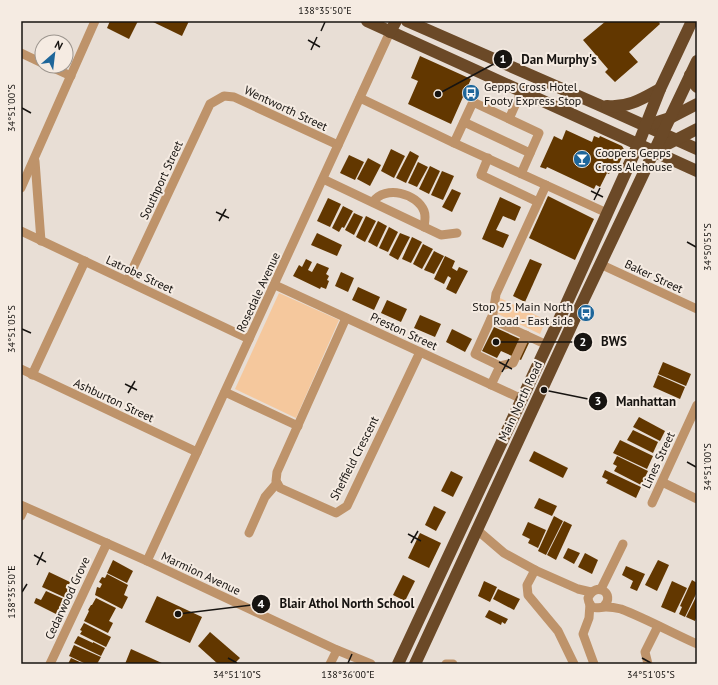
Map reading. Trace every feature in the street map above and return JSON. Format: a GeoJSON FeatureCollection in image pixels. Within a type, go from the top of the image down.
{"type":"FeatureCollection","features":[{"type":"Feature","properties":{"kind":"highway"},"geometry":{"type":"LineString","coordinates":[[367,21],[697,170]]}},
{"type":"Feature","properties":{"kind":"highway"},"geometry":{"type":"LineString","coordinates":[[390,32],[396,21]]}},
{"type":"Feature","properties":{"kind":"highway"},"geometry":{"type":"LineString","coordinates":[[407,21],[599,105],[697,150]]}},
{"type":"Feature","properties":{"kind":"highway","name":"Main North Road"},"geometry":{"type":"LineString","coordinates":[[398,664],[547,345],[638,144],[660,89],[692,21]]}},
{"type":"Feature","properties":{"kind":"highway","name":"Main North Road"},"geometry":{"type":"LineString","coordinates":[[415,664],[534,404],[697,61]]}},
{"type":"Feature","properties":{"kind":"highway"},"geometry":{"type":"LineString","coordinates":[[690,75],[692,81],[697,87]]}},
{"type":"Feature","properties":{"kind":"highway"},"geometry":{"type":"LineString","coordinates":[[599,105],[615,107],[628,105],[660,89]]}},
{"type":"Feature","properties":{"kind":"highway"},"geometry":{"type":"LineString","coordinates":[[645,126],[670,118],[697,104]]}},
{"type":"Feature","properties":{"kind":"highway"},"geometry":{"type":"LineString","coordinates":[[654,151],[697,129]]}},
{"type":"Feature","properties":{"kind":"highway"},"geometry":{"type":"LineString","coordinates":[[522,399],[534,404]]}},
{"type":"Feature","properties":{"kind":"highway"},"geometry":{"type":"LineString","coordinates":[[463,523],[476,529]]}},
{"type":"Feature","properties":{"kind":"street"},"geometry":{"type":"LineString","coordinates":[[21,188],[95,21]]}},
{"type":"Feature","properties":{"kind":"street","name":"Rosedale Avenue"},"geometry":{"type":"LineString","coordinates":[[148,561],[390,32]]}},
{"type":"Feature","properties":{"kind":"street"},"geometry":{"type":"LineString","coordinates":[[21,53],[34,59]]}},
{"type":"Feature","properties":{"kind":"street"},"geometry":{"type":"LineString","coordinates":[[67,74],[71,76]]}},
{"type":"Feature","properties":{"kind":"street"},"geometry":{"type":"LineString","coordinates":[[509,119],[522,92]]}},
{"type":"Feature","properties":{"kind":"street","name":"Wentworth Street"},"geometry":{"type":"LineString","coordinates":[[224,96],[234,97],[338,145]]}},
{"type":"Feature","properties":{"kind":"street","name":"Southport Street"},"geometry":{"type":"LineString","coordinates":[[127,281],[210,104],[224,96]]}},
{"type":"Feature","properties":{"kind":"street"},"geometry":{"type":"LineString","coordinates":[[360,98],[607,213]]}},
{"type":"Feature","properties":{"kind":"street"},"geometry":{"type":"LineString","coordinates":[[454,142],[473,102],[539,133],[521,174]]}},
{"type":"Feature","properties":{"kind":"street"},"geometry":{"type":"LineString","coordinates":[[464,122],[530,153]]}},
{"type":"Feature","properties":{"kind":"street"},"geometry":{"type":"LineString","coordinates":[[488,158],[481,175],[538,202]]}},
{"type":"Feature","properties":{"kind":"street"},"geometry":{"type":"LineString","coordinates":[[35,159],[41,240]]}},
{"type":"Feature","properties":{"kind":"street"},"geometry":{"type":"LineString","coordinates":[[323,179],[441,234],[457,233]]}},
{"type":"Feature","properties":{"kind":"street"},"geometry":{"type":"LineString","coordinates":[[526,335],[513,363],[500,366],[475,354],[494,314],[496,294],[546,185]]}},
{"type":"Feature","properties":{"kind":"street"},"geometry":{"type":"LineString","coordinates":[[373,202],[379,196],[387,192],[405,195],[422,206],[425,215],[424,227]]}},
{"type":"Feature","properties":{"kind":"street","name":"Latrobe Street"},"geometry":{"type":"LineString","coordinates":[[21,231],[249,339]]}},
{"type":"Feature","properties":{"kind":"street"},"geometry":{"type":"LineString","coordinates":[[32,374],[85,261]]}},
{"type":"Feature","properties":{"kind":"street","name":"Baker Street"},"geometry":{"type":"LineString","coordinates":[[600,264],[697,309]]}},
{"type":"Feature","properties":{"kind":"street","name":"Preston Street"},"geometry":{"type":"LineString","coordinates":[[275,285],[522,399]]}},
{"type":"Feature","properties":{"kind":"street"},"geometry":{"type":"LineString","coordinates":[[249,532],[265,498],[277,483],[277,472],[346,318]]}},
{"type":"Feature","properties":{"kind":"street"},"geometry":{"type":"LineString","coordinates":[[491,319],[547,345]]}},
{"type":"Feature","properties":{"kind":"street","name":"Sheffield Crescent"},"geometry":{"type":"LineString","coordinates":[[277,483],[280,488],[336,513],[347,506],[420,352]]}},
{"type":"Feature","properties":{"kind":"street"},"geometry":{"type":"LineString","coordinates":[[491,385],[500,366]]}},
{"type":"Feature","properties":{"kind":"street","name":"Ashburton Street"},"geometry":{"type":"LineString","coordinates":[[21,369],[197,452]]}},
{"type":"Feature","properties":{"kind":"street"},"geometry":{"type":"LineString","coordinates":[[225,392],[298,426]]}},
{"type":"Feature","properties":{"kind":"street","name":"Lines Street"},"geometry":{"type":"LineString","coordinates":[[652,503],[697,405]]}},
{"type":"Feature","properties":{"kind":"street"},"geometry":{"type":"LineString","coordinates":[[662,482],[697,499]]}},
{"type":"Feature","properties":{"kind":"street"},"geometry":{"type":"LineString","coordinates":[[21,516],[23,506]]}},
{"type":"Feature","properties":{"kind":"street","name":"Marmion Avenue"},"geometry":{"type":"LineString","coordinates":[[23,506],[148,561],[337,650],[371,664]]}},
{"type":"Feature","properties":{"kind":"street"},"geometry":{"type":"LineString","coordinates":[[476,529],[504,553],[535,570],[578,589],[594,602],[620,608],[697,644]]}},
{"type":"Feature","properties":{"kind":"street","name":"Cedarwood Grove"},"geometry":{"type":"LineString","coordinates":[[50,664],[107,543]]}},
{"type":"Feature","properties":{"kind":"street"},"geometry":{"type":"LineString","coordinates":[[601,589],[623,544]]}},
{"type":"Feature","properties":{"kind":"street"},"geometry":{"type":"LineString","coordinates":[[535,570],[527,586],[528,595],[558,631],[574,664]]}},
{"type":"Feature","properties":{"kind":"street"},"geometry":{"type":"LineString","coordinates":[[594,664],[583,634],[594,602],[594,590],[601,589],[606,592],[608,598],[620,608]]}},
{"type":"Feature","properties":{"kind":"street"},"geometry":{"type":"LineString","coordinates":[[594,602],[608,602],[608,598]]}},
{"type":"Feature","properties":{"kind":"street"},"geometry":{"type":"LineString","coordinates":[[648,664],[645,652],[658,626]]}},
{"type":"Feature","properties":{"kind":"street"},"geometry":{"type":"LineString","coordinates":[[330,664],[337,650]]}},
{"type":"Feature","properties":{"kind":"street"},"geometry":{"type":"LineString","coordinates":[[446,664],[454,664]]}},
{"type":"Feature","properties":{"kind":"shaded area"},"geometry":{"type":"Polygon","coordinates":[[[279,293],[339,320],[296,418],[235,389],[279,293]]]}},
{"type":"Feature","properties":{"kind":"shaded area"},"geometry":{"type":"Polygon","coordinates":[[[500,298],[546,320],[540,334],[498,314],[500,298]]]}},
{"type":"Feature","properties":{"kind":"building"},"geometry":{"type":"Polygon","coordinates":[[[110,21],[138,21],[129,39],[107,28],[110,21]]]}},
{"type":"Feature","properties":{"kind":"building"},"geometry":{"type":"Polygon","coordinates":[[[151,21],[189,21],[182,36],[151,21]]]}},
{"type":"Feature","properties":{"kind":"building"},"geometry":{"type":"Polygon","coordinates":[[[606,21],[658,21],[660,24],[629,52],[638,62],[615,82],[605,72],[608,69],[583,40],[606,21]]]}},
{"type":"Feature","properties":{"kind":"building"},"geometry":{"type":"Polygon","coordinates":[[[420,56],[471,79],[451,124],[408,104],[418,81],[411,78],[420,56]]]}},
{"type":"Feature","properties":{"kind":"building","name":"Coopers Gepps Cross Alehouse"},"geometry":{"type":"Polygon","coordinates":[[[566,130],[592,142],[594,136],[599,138],[600,136],[622,146],[625,151],[615,172],[611,170],[609,174],[607,173],[600,187],[596,185],[594,189],[547,167],[546,169],[540,167],[554,136],[562,140],[566,130]]]}},
{"type":"Feature","properties":{"kind":"building"},"geometry":{"type":"Polygon","coordinates":[[[391,149],[405,156],[394,178],[381,171],[391,149]]]}},
{"type":"Feature","properties":{"kind":"building"},"geometry":{"type":"Polygon","coordinates":[[[410,151],[419,156],[406,183],[396,178],[410,151]]]}},
{"type":"Feature","properties":{"kind":"building"},"geometry":{"type":"Polygon","coordinates":[[[349,155],[364,162],[355,180],[340,173],[349,155]]]}},
{"type":"Feature","properties":{"kind":"building"},"geometry":{"type":"Polygon","coordinates":[[[368,158],[381,165],[370,186],[357,179],[368,158]]]}},
{"type":"Feature","properties":{"kind":"building"},"geometry":{"type":"Polygon","coordinates":[[[418,162],[428,167],[417,187],[408,183],[418,162]]]}},
{"type":"Feature","properties":{"kind":"building"},"geometry":{"type":"Polygon","coordinates":[[[430,166],[440,171],[429,194],[419,189],[430,166]]]}},
{"type":"Feature","properties":{"kind":"building"},"geometry":{"type":"Polygon","coordinates":[[[442,171],[454,176],[443,200],[431,195],[442,171]]]}},
{"type":"Feature","properties":{"kind":"building"},"geometry":{"type":"Polygon","coordinates":[[[452,189],[461,193],[452,212],[442,207],[452,189]]]}},
{"type":"Feature","properties":{"kind":"building"},"geometry":{"type":"Polygon","coordinates":[[[548,196],[594,219],[575,260],[529,238],[548,196]]]}},
{"type":"Feature","properties":{"kind":"building"},"geometry":{"type":"Polygon","coordinates":[[[500,197],[521,207],[515,221],[503,216],[496,230],[509,235],[503,248],[482,239],[500,197]]]}},
{"type":"Feature","properties":{"kind":"building"},"geometry":{"type":"Polygon","coordinates":[[[328,198],[341,204],[330,227],[317,221],[328,198]]]}},
{"type":"Feature","properties":{"kind":"building"},"geometry":{"type":"Polygon","coordinates":[[[343,206],[353,211],[344,228],[342,227],[339,232],[332,228],[343,206]]]}},
{"type":"Feature","properties":{"kind":"building"},"geometry":{"type":"Polygon","coordinates":[[[354,213],[363,217],[354,235],[345,230],[354,213]]]}},
{"type":"Feature","properties":{"kind":"building"},"geometry":{"type":"Polygon","coordinates":[[[366,216],[376,221],[365,242],[356,237],[366,216]]]}},
{"type":"Feature","properties":{"kind":"building"},"geometry":{"type":"Polygon","coordinates":[[[378,221],[387,226],[377,247],[368,242],[378,221]]]}},
{"type":"Feature","properties":{"kind":"building"},"geometry":{"type":"Polygon","coordinates":[[[389,227],[398,232],[388,252],[379,248],[389,227]]]}},
{"type":"Feature","properties":{"kind":"building"},"geometry":{"type":"Polygon","coordinates":[[[317,233],[342,245],[337,256],[311,245],[317,233]]]}},
{"type":"Feature","properties":{"kind":"building"},"geometry":{"type":"Polygon","coordinates":[[[400,233],[410,237],[398,260],[389,255],[400,233]]]}},
{"type":"Feature","properties":{"kind":"building"},"geometry":{"type":"Polygon","coordinates":[[[412,237],[422,242],[411,263],[402,259],[412,237]]]}},
{"type":"Feature","properties":{"kind":"building"},"geometry":{"type":"Polygon","coordinates":[[[423,244],[433,249],[422,269],[413,264],[423,244]]]}},
{"type":"Feature","properties":{"kind":"building"},"geometry":{"type":"Polygon","coordinates":[[[434,251],[444,256],[434,274],[424,270],[434,251]]]}},
{"type":"Feature","properties":{"kind":"building"},"geometry":{"type":"Polygon","coordinates":[[[445,256],[455,261],[452,268],[457,271],[459,267],[468,271],[456,294],[446,289],[451,278],[448,276],[444,284],[434,279],[445,256]]]}},
{"type":"Feature","properties":{"kind":"building"},"geometry":{"type":"Polygon","coordinates":[[[306,259],[312,262],[308,270],[312,272],[317,263],[329,268],[326,274],[329,276],[327,280],[329,281],[326,289],[321,287],[320,289],[293,276],[299,265],[302,267],[306,259]]]}},
{"type":"Feature","properties":{"kind":"building"},"geometry":{"type":"Polygon","coordinates":[[[530,259],[542,264],[525,302],[513,296],[530,259]]]}},
{"type":"Feature","properties":{"kind":"building"},"geometry":{"type":"Polygon","coordinates":[[[341,272],[354,278],[348,292],[335,286],[341,272]]]}},
{"type":"Feature","properties":{"kind":"building"},"geometry":{"type":"Polygon","coordinates":[[[358,287],[380,297],[374,310],[352,300],[358,287]]]}},
{"type":"Feature","properties":{"kind":"building"},"geometry":{"type":"Polygon","coordinates":[[[387,300],[407,309],[401,322],[381,313],[387,300]]]}},
{"type":"Feature","properties":{"kind":"building"},"geometry":{"type":"Polygon","coordinates":[[[420,315],[441,324],[435,337],[414,328],[420,315]]]}},
{"type":"Feature","properties":{"kind":"building"},"geometry":{"type":"Polygon","coordinates":[[[494,327],[529,343],[521,360],[501,351],[497,358],[482,351],[494,327]]]}},
{"type":"Feature","properties":{"kind":"building"},"geometry":{"type":"Polygon","coordinates":[[[452,329],[472,339],[465,352],[446,342],[452,329]]]}},
{"type":"Feature","properties":{"kind":"building"},"geometry":{"type":"Polygon","coordinates":[[[663,362],[691,374],[686,386],[658,374],[663,362]]]}},
{"type":"Feature","properties":{"kind":"building"},"geometry":{"type":"Polygon","coordinates":[[[658,375],[685,387],[680,399],[653,387],[658,375]]]}},
{"type":"Feature","properties":{"kind":"building"},"geometry":{"type":"Polygon","coordinates":[[[639,417],[665,431],[660,441],[633,427],[639,417]]]}},
{"type":"Feature","properties":{"kind":"building"},"geometry":{"type":"Polygon","coordinates":[[[633,430],[658,442],[653,453],[627,440],[633,430]]]}},
{"type":"Feature","properties":{"kind":"building"},"geometry":{"type":"Polygon","coordinates":[[[620,440],[653,456],[647,469],[613,453],[620,440]]]}},
{"type":"Feature","properties":{"kind":"building"},"geometry":{"type":"Polygon","coordinates":[[[534,451],[568,468],[563,478],[529,461],[534,451]]]}},
{"type":"Feature","properties":{"kind":"building"},"geometry":{"type":"Polygon","coordinates":[[[617,456],[648,471],[641,485],[614,471],[617,466],[613,464],[617,456]]]}},
{"type":"Feature","properties":{"kind":"building"},"geometry":{"type":"Polygon","coordinates":[[[605,470],[641,487],[636,498],[606,483],[608,480],[602,477],[605,470]]]}},
{"type":"Feature","properties":{"kind":"building"},"geometry":{"type":"Polygon","coordinates":[[[451,471],[463,477],[453,497],[441,491],[451,471]]]}},
{"type":"Feature","properties":{"kind":"building"},"geometry":{"type":"Polygon","coordinates":[[[539,498],[557,506],[552,516],[534,508],[539,498]]]}},
{"type":"Feature","properties":{"kind":"building"},"geometry":{"type":"Polygon","coordinates":[[[434,506],[446,512],[436,531],[425,525],[434,506]]]}},
{"type":"Feature","properties":{"kind":"building"},"geometry":{"type":"Polygon","coordinates":[[[554,516],[563,521],[546,555],[538,551],[554,516]]]}},
{"type":"Feature","properties":{"kind":"building"},"geometry":{"type":"Polygon","coordinates":[[[564,521],[572,525],[556,560],[547,555],[564,521]]]}},
{"type":"Feature","properties":{"kind":"building"},"geometry":{"type":"Polygon","coordinates":[[[528,522],[546,530],[538,548],[528,543],[530,539],[522,535],[528,522]]]}},
{"type":"Feature","properties":{"kind":"building"},"geometry":{"type":"Polygon","coordinates":[[[420,533],[441,543],[429,568],[408,558],[420,533]]]}},
{"type":"Feature","properties":{"kind":"building"},"geometry":{"type":"Polygon","coordinates":[[[568,548],[580,553],[574,564],[563,558],[568,548]]]}},
{"type":"Feature","properties":{"kind":"building"},"geometry":{"type":"Polygon","coordinates":[[[585,553],[598,560],[592,574],[578,567],[585,553]]]}},
{"type":"Feature","properties":{"kind":"building"},"geometry":{"type":"Polygon","coordinates":[[[113,560],[133,571],[127,583],[107,573],[113,560]]]}},
{"type":"Feature","properties":{"kind":"building"},"geometry":{"type":"Polygon","coordinates":[[[658,560],[669,565],[657,591],[645,585],[658,560]]]}},
{"type":"Feature","properties":{"kind":"building"},"geometry":{"type":"Polygon","coordinates":[[[626,566],[645,574],[637,591],[630,588],[633,581],[622,575],[626,566]]]}},
{"type":"Feature","properties":{"kind":"building"},"geometry":{"type":"Polygon","coordinates":[[[49,572],[70,582],[68,587],[73,589],[68,599],[42,587],[49,572]]]}},
{"type":"Feature","properties":{"kind":"building"},"geometry":{"type":"Polygon","coordinates":[[[107,574],[128,585],[124,595],[128,597],[122,609],[95,595],[97,587],[100,588],[102,584],[99,582],[102,577],[105,578],[107,574]]]}},
{"type":"Feature","properties":{"kind":"building"},"geometry":{"type":"Polygon","coordinates":[[[403,575],[415,581],[405,601],[393,595],[403,575]]]}},
{"type":"Feature","properties":{"kind":"building"},"geometry":{"type":"Polygon","coordinates":[[[692,580],[697,583],[697,592],[685,617],[679,614],[682,607],[680,606],[692,580]]]}},
{"type":"Feature","properties":{"kind":"building"},"geometry":{"type":"Polygon","coordinates":[[[484,581],[497,587],[490,602],[478,596],[484,581]]]}},
{"type":"Feature","properties":{"kind":"building"},"geometry":{"type":"Polygon","coordinates":[[[672,581],[687,588],[675,613],[661,607],[672,581]]]}},
{"type":"Feature","properties":{"kind":"building"},"geometry":{"type":"Polygon","coordinates":[[[498,589],[520,599],[514,610],[493,599],[498,589]]]}},
{"type":"Feature","properties":{"kind":"building"},"geometry":{"type":"Polygon","coordinates":[[[46,591],[64,599],[61,604],[65,606],[60,616],[34,603],[36,598],[41,600],[46,591]]]}},
{"type":"Feature","properties":{"kind":"building"},"geometry":{"type":"Polygon","coordinates":[[[697,595],[697,616],[695,621],[686,617],[697,595]]]}},
{"type":"Feature","properties":{"kind":"building"},"geometry":{"type":"Polygon","coordinates":[[[157,596],[202,617],[190,643],[145,622],[157,596]]]}},
{"type":"Feature","properties":{"kind":"building"},"geometry":{"type":"Polygon","coordinates":[[[96,598],[116,608],[109,621],[113,623],[108,633],[84,621],[89,611],[88,610],[96,598]]]}},
{"type":"Feature","properties":{"kind":"building"},"geometry":{"type":"Polygon","coordinates":[[[489,610],[508,619],[505,624],[502,622],[501,625],[485,617],[489,610]]]}},
{"type":"Feature","properties":{"kind":"building"},"geometry":{"type":"Polygon","coordinates":[[[84,623],[111,637],[106,647],[80,634],[82,631],[80,630],[84,623]]]}},
{"type":"Feature","properties":{"kind":"building"},"geometry":{"type":"Polygon","coordinates":[[[210,632],[240,658],[234,664],[218,664],[198,646],[210,632]]]}},
{"type":"Feature","properties":{"kind":"building"},"geometry":{"type":"Polygon","coordinates":[[[78,636],[105,648],[101,656],[74,643],[78,636]]]}},
{"type":"Feature","properties":{"kind":"building"},"geometry":{"type":"Polygon","coordinates":[[[74,645],[101,657],[97,664],[86,664],[69,656],[74,645]]]}},
{"type":"Feature","properties":{"kind":"building"},"geometry":{"type":"Polygon","coordinates":[[[131,649],[164,664],[125,664],[131,649]]]}},
{"type":"Feature","properties":{"kind":"building"},"geometry":{"type":"Polygon","coordinates":[[[71,658],[84,664],[68,664],[71,658]]]}},
{"type":"Feature","properties":{"kind":"place","name":"Gepps Cross Hotel Footy Express Stop"},"geometry":{"type":"Point","coordinates":[471,93]}},
{"type":"Feature","properties":{"kind":"place","name":"Dan Murphy's"},"geometry":{"type":"Point","coordinates":[438,94]}},
{"type":"Feature","properties":{"kind":"place","name":"Coopers Gepps Cross Alehouse"},"geometry":{"type":"Point","coordinates":[582,159]}},
{"type":"Feature","properties":{"kind":"place","name":"Stop 25 Main North Road - East side"},"geometry":{"type":"Point","coordinates":[586,313]}},
{"type":"Feature","properties":{"kind":"place","name":"BWS"},"geometry":{"type":"Point","coordinates":[496,342]}},
{"type":"Feature","properties":{"kind":"place","name":"Manhattan"},"geometry":{"type":"Point","coordinates":[544,390]}},
{"type":"Feature","properties":{"kind":"place","name":"Blair Athol North School"},"geometry":{"type":"Point","coordinates":[178,614]}}]}
